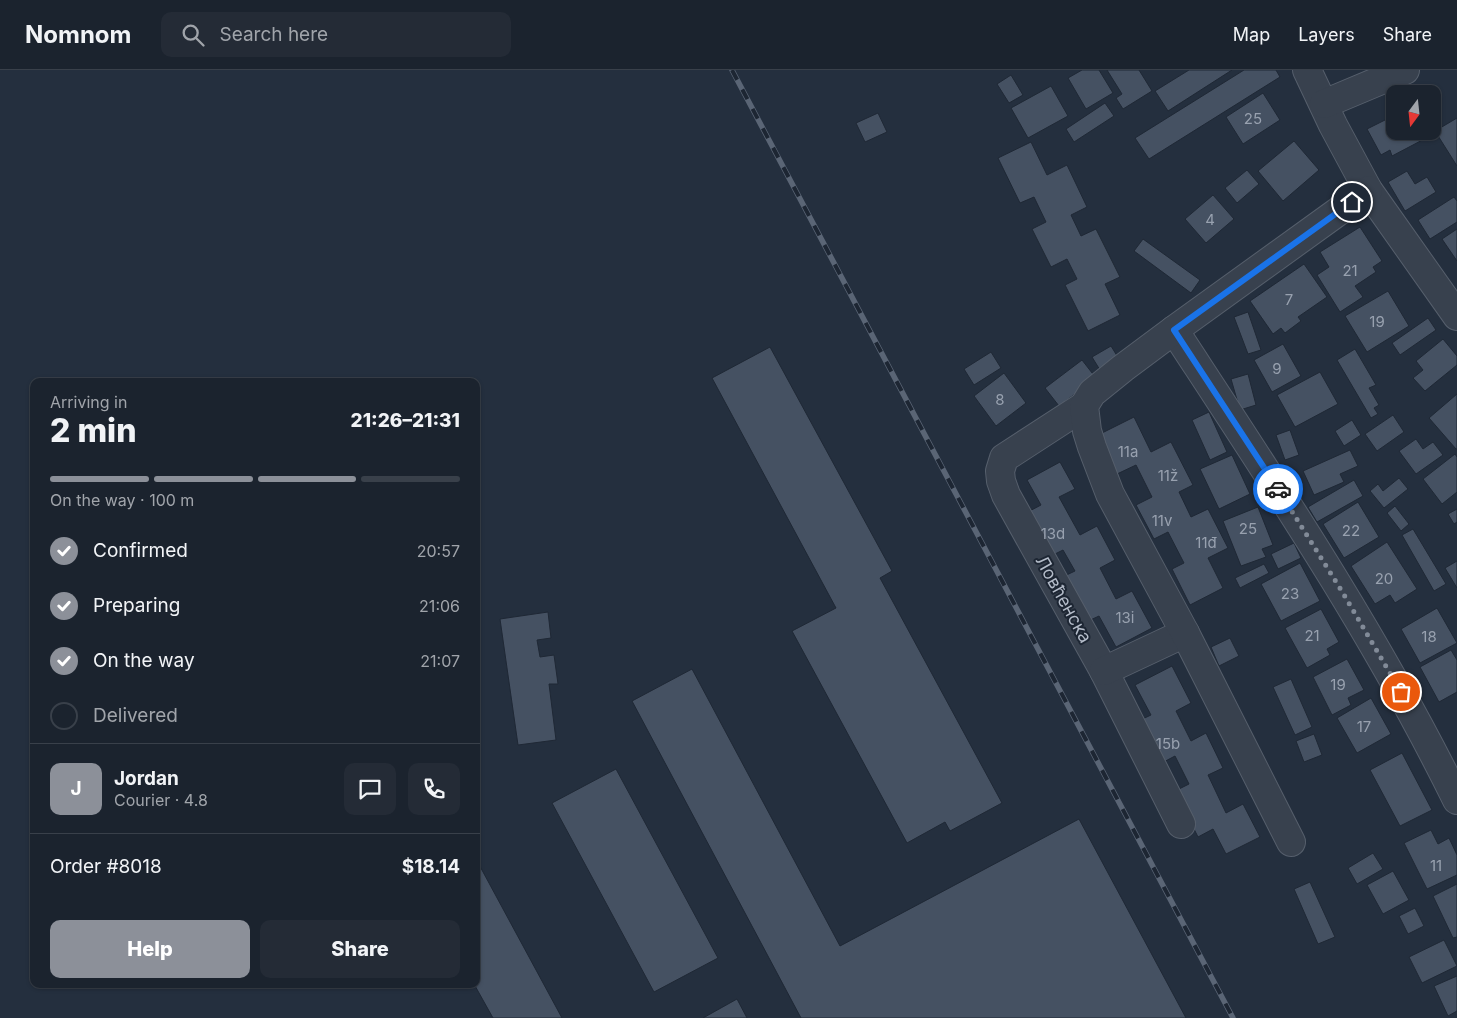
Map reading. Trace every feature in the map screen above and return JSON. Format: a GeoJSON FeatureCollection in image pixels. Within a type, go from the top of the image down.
{"type":"FeatureCollection","features":[{"type":"Feature","properties":{"kind":"street"},"geometry":{"type":"LineString","coordinates":[[1307,70],[1368,190],[1457,316]]}},
{"type":"Feature","properties":{"kind":"street"},"geometry":{"type":"LineString","coordinates":[[1324,104],[1404,70]]}},
{"type":"Feature","properties":{"kind":"street","name":"Ловћенска"},"geometry":{"type":"LineString","coordinates":[[1181,824],[1104,671],[1024,528],[1001,481],[1000,471],[1004,458],[1084,406],[1092,394],[1174,330],[1368,190]]}},
{"type":"Feature","properties":{"kind":"street"},"geometry":{"type":"LineString","coordinates":[[1174,330],[1276,485],[1372,641],[1430,744],[1457,800]]}},
{"type":"Feature","properties":{"kind":"street"},"geometry":{"type":"LineString","coordinates":[[1084,406],[1087,431],[1110,494],[1184,632],[1291,842]]}},
{"type":"Feature","properties":{"kind":"street"},"geometry":{"type":"LineString","coordinates":[[1104,671],[1184,632]]}},
{"type":"Feature","properties":{"kind":"building"},"geometry":{"type":"Polygon","coordinates":[[[1082,70],[1099,70],[1113,93],[1086,109],[1068,78],[1082,70]]]}},
{"type":"Feature","properties":{"kind":"building"},"geometry":{"type":"Polygon","coordinates":[[[1107,70],[1139,70],[1152,91],[1123,109],[1116,98],[1122,94],[1107,70]]]}},
{"type":"Feature","properties":{"kind":"building"},"geometry":{"type":"Polygon","coordinates":[[[1189,70],[1232,70],[1168,111],[1155,91],[1189,70]]]}},
{"type":"Feature","properties":{"kind":"building"},"geometry":{"type":"Polygon","coordinates":[[[1244,70],[1276,70],[1280,77],[1149,159],[1135,138],[1244,70]]]}},
{"type":"Feature","properties":{"kind":"building"},"geometry":{"type":"Polygon","coordinates":[[[1011,75],[1023,95],[1009,103],[997,84],[1011,75]]]}},
{"type":"Feature","properties":{"kind":"building"},"geometry":{"type":"Polygon","coordinates":[[[1051,86],[1068,116],[1028,138],[1011,108],[1051,86]]]}},
{"type":"Feature","properties":{"kind":"building"},"geometry":{"type":"Polygon","coordinates":[[[1263,93],[1280,120],[1243,144],[1226,117],[1263,93]]]}},
{"type":"Feature","properties":{"kind":"building"},"geometry":{"type":"Polygon","coordinates":[[[1105,103],[1114,116],[1074,142],[1066,129],[1105,103]]]}},
{"type":"Feature","properties":{"kind":"building"},"geometry":{"type":"Polygon","coordinates":[[[878,113],[887,132],[865,142],[856,123],[878,113]]]}},
{"type":"Feature","properties":{"kind":"building"},"geometry":{"type":"Polygon","coordinates":[[[1457,118],[1457,166],[1441,140],[1441,127],[1457,118]]]}},
{"type":"Feature","properties":{"kind":"building"},"geometry":{"type":"Polygon","coordinates":[[[1386,120],[1386,140],[1422,140],[1392,156],[1390,150],[1381,155],[1367,129],[1386,120]]]}},
{"type":"Feature","properties":{"kind":"building"},"geometry":{"type":"Polygon","coordinates":[[[1294,141],[1319,170],[1283,201],[1258,171],[1294,141]]]}},
{"type":"Feature","properties":{"kind":"building"},"geometry":{"type":"Polygon","coordinates":[[[1031,142],[1047,175],[1067,165],[1087,207],[1071,215],[1081,236],[1096,229],[1120,277],[1105,284],[1120,315],[1088,331],[1065,285],[1077,279],[1067,259],[1051,267],[1032,229],[1046,222],[1034,197],[1020,203],[998,158],[1031,142]]]}},
{"type":"Feature","properties":{"kind":"building"},"geometry":{"type":"Polygon","coordinates":[[[1247,170],[1259,184],[1237,203],[1225,188],[1247,170]]]}},
{"type":"Feature","properties":{"kind":"building"},"geometry":{"type":"Polygon","coordinates":[[[1407,171],[1415,184],[1427,177],[1436,192],[1405,211],[1388,182],[1407,171]]]}},
{"type":"Feature","properties":{"kind":"building"},"geometry":{"type":"Polygon","coordinates":[[[1213,195],[1234,219],[1206,243],[1185,219],[1213,195]]]}},
{"type":"Feature","properties":{"kind":"building"},"geometry":{"type":"Polygon","coordinates":[[[1454,197],[1457,201],[1457,222],[1430,239],[1418,220],[1454,197]]]}},
{"type":"Feature","properties":{"kind":"building"},"geometry":{"type":"Polygon","coordinates":[[[1360,227],[1382,261],[1373,267],[1376,272],[1355,286],[1363,297],[1340,312],[1317,275],[1329,267],[1320,252],[1360,227]]]}},
{"type":"Feature","properties":{"kind":"building"},"geometry":{"type":"Polygon","coordinates":[[[1457,229],[1457,261],[1442,239],[1457,229]]]}},
{"type":"Feature","properties":{"kind":"building"},"geometry":{"type":"Polygon","coordinates":[[[1143,239],[1200,280],[1191,293],[1134,251],[1143,239]]]}},
{"type":"Feature","properties":{"kind":"building"},"geometry":{"type":"Polygon","coordinates":[[[1304,264],[1327,297],[1298,317],[1301,321],[1285,333],[1281,328],[1273,334],[1250,301],[1304,264]]]}},
{"type":"Feature","properties":{"kind":"building"},"geometry":{"type":"Polygon","coordinates":[[[1388,291],[1409,326],[1367,352],[1345,316],[1388,291]]]}},
{"type":"Feature","properties":{"kind":"building"},"geometry":{"type":"Polygon","coordinates":[[[1248,312],[1261,350],[1248,354],[1234,317],[1248,312]]]}},
{"type":"Feature","properties":{"kind":"building"},"geometry":{"type":"Polygon","coordinates":[[[1428,318],[1436,330],[1400,355],[1392,343],[1428,318]]]}},
{"type":"Feature","properties":{"kind":"building"},"geometry":{"type":"Polygon","coordinates":[[[1443,339],[1457,356],[1457,365],[1425,391],[1413,378],[1423,370],[1416,361],[1443,339]]]}},
{"type":"Feature","properties":{"kind":"building"},"geometry":{"type":"Polygon","coordinates":[[[1283,344],[1301,376],[1272,392],[1254,360],[1283,344]]]}},
{"type":"Feature","properties":{"kind":"building"},"geometry":{"type":"Polygon","coordinates":[[[1111,346],[1119,359],[1100,370],[1092,357],[1111,346]]]}},
{"type":"Feature","properties":{"kind":"building"},"geometry":{"type":"Polygon","coordinates":[[[770,347],[892,571],[880,578],[1002,803],[950,831],[945,822],[907,843],[792,631],[836,608],[712,378],[770,347]]]}},
{"type":"Feature","properties":{"kind":"building"},"geometry":{"type":"Polygon","coordinates":[[[1355,349],[1376,385],[1369,388],[1379,405],[1374,408],[1378,414],[1371,418],[1337,360],[1355,349]]]}},
{"type":"Feature","properties":{"kind":"building"},"geometry":{"type":"Polygon","coordinates":[[[991,352],[1001,368],[974,385],[964,369],[991,352]]]}},
{"type":"Feature","properties":{"kind":"building"},"geometry":{"type":"Polygon","coordinates":[[[1082,360],[1096,378],[1059,406],[1045,388],[1082,360]]]}},
{"type":"Feature","properties":{"kind":"building"},"geometry":{"type":"Polygon","coordinates":[[[1320,372],[1338,404],[1295,427],[1277,395],[1320,372]]]}},
{"type":"Feature","properties":{"kind":"building"},"geometry":{"type":"Polygon","coordinates":[[[1004,373],[1026,403],[996,426],[974,396],[1004,373]]]}},
{"type":"Feature","properties":{"kind":"building"},"geometry":{"type":"Polygon","coordinates":[[[1248,374],[1256,405],[1240,410],[1231,379],[1248,374]]]}},
{"type":"Feature","properties":{"kind":"building"},"geometry":{"type":"Polygon","coordinates":[[[1457,394],[1457,449],[1456,449],[1429,418],[1457,394]]]}},
{"type":"Feature","properties":{"kind":"building"},"geometry":{"type":"Polygon","coordinates":[[[1209,412],[1227,452],[1210,460],[1192,420],[1209,412]]]}},
{"type":"Feature","properties":{"kind":"building"},"geometry":{"type":"Polygon","coordinates":[[[1393,415],[1404,432],[1377,451],[1365,434],[1393,415]]]}},
{"type":"Feature","properties":{"kind":"building"},"geometry":{"type":"Polygon","coordinates":[[[1134,417],[1151,452],[1171,442],[1193,485],[1179,492],[1191,517],[1208,509],[1228,548],[1208,558],[1223,588],[1190,605],[1172,569],[1184,563],[1168,532],[1154,539],[1136,505],[1152,497],[1136,465],[1117,474],[1098,435],[1134,417]]]}},
{"type":"Feature","properties":{"kind":"building"},"geometry":{"type":"Polygon","coordinates":[[[1352,420],[1361,435],[1344,446],[1335,431],[1352,420]]]}},
{"type":"Feature","properties":{"kind":"building"},"geometry":{"type":"Polygon","coordinates":[[[1290,430],[1299,455],[1285,460],[1276,435],[1290,430]]]}},
{"type":"Feature","properties":{"kind":"building"},"geometry":{"type":"Polygon","coordinates":[[[1416,439],[1423,449],[1433,442],[1443,455],[1416,474],[1399,451],[1416,439]]]}},
{"type":"Feature","properties":{"kind":"building"},"geometry":{"type":"Polygon","coordinates":[[[1350,450],[1358,466],[1340,474],[1344,482],[1314,495],[1303,471],[1350,450]]]}},
{"type":"Feature","properties":{"kind":"building"},"geometry":{"type":"Polygon","coordinates":[[[1455,454],[1457,457],[1457,492],[1442,504],[1423,479],[1455,454]]]}},
{"type":"Feature","properties":{"kind":"building"},"geometry":{"type":"Polygon","coordinates":[[[1232,455],[1250,494],[1219,509],[1200,469],[1232,455]]]}},
{"type":"Feature","properties":{"kind":"building"},"geometry":{"type":"Polygon","coordinates":[[[1060,462],[1075,489],[1059,497],[1080,535],[1097,526],[1115,560],[1100,568],[1116,599],[1132,591],[1152,628],[1116,647],[1099,616],[1082,624],[1058,579],[1075,571],[1063,550],[1045,559],[1022,515],[1041,505],[1027,480],[1060,462]]]}},
{"type":"Feature","properties":{"kind":"building"},"geometry":{"type":"Polygon","coordinates":[[[1399,478],[1408,489],[1384,508],[1370,491],[1378,484],[1383,491],[1399,478]]]}},
{"type":"Feature","properties":{"kind":"building"},"geometry":{"type":"Polygon","coordinates":[[[1354,480],[1363,496],[1317,522],[1308,507],[1354,480]]]}},
{"type":"Feature","properties":{"kind":"building"},"geometry":{"type":"Polygon","coordinates":[[[1358,502],[1379,537],[1344,558],[1323,524],[1358,502]]]}},
{"type":"Feature","properties":{"kind":"building"},"geometry":{"type":"Polygon","coordinates":[[[1395,506],[1409,524],[1401,531],[1387,513],[1395,506]]]}},
{"type":"Feature","properties":{"kind":"building"},"geometry":{"type":"Polygon","coordinates":[[[1258,507],[1273,545],[1262,549],[1266,557],[1241,566],[1223,521],[1258,507]]]}},
{"type":"Feature","properties":{"kind":"building"},"geometry":{"type":"Polygon","coordinates":[[[1457,509],[1457,522],[1454,524],[1448,514],[1457,509]]]}},
{"type":"Feature","properties":{"kind":"building"},"geometry":{"type":"Polygon","coordinates":[[[1413,529],[1446,584],[1434,591],[1402,535],[1413,529]]]}},
{"type":"Feature","properties":{"kind":"building"},"geometry":{"type":"Polygon","coordinates":[[[1387,542],[1417,589],[1395,603],[1390,595],[1375,604],[1351,566],[1387,542]]]}},
{"type":"Feature","properties":{"kind":"building"},"geometry":{"type":"Polygon","coordinates":[[[1294,543],[1301,558],[1278,569],[1271,554],[1294,543]]]}},
{"type":"Feature","properties":{"kind":"building"},"geometry":{"type":"Polygon","coordinates":[[[1457,561],[1457,588],[1445,568],[1457,561]]]}},
{"type":"Feature","properties":{"kind":"building"},"geometry":{"type":"Polygon","coordinates":[[[1300,563],[1320,601],[1281,621],[1261,584],[1300,563]]]}},
{"type":"Feature","properties":{"kind":"building"},"geometry":{"type":"Polygon","coordinates":[[[1264,564],[1269,573],[1240,588],[1235,578],[1264,564]]]}},
{"type":"Feature","properties":{"kind":"building"},"geometry":{"type":"Polygon","coordinates":[[[1437,608],[1457,643],[1420,663],[1401,629],[1437,608]]]}},
{"type":"Feature","properties":{"kind":"building"},"geometry":{"type":"Polygon","coordinates":[[[1321,609],[1339,642],[1327,649],[1330,655],[1307,668],[1285,628],[1321,609]]]}},
{"type":"Feature","properties":{"kind":"building"},"geometry":{"type":"Polygon","coordinates":[[[548,612],[551,638],[537,640],[540,657],[554,655],[558,684],[549,684],[556,740],[518,745],[500,619],[548,612]]]}},
{"type":"Feature","properties":{"kind":"building"},"geometry":{"type":"Polygon","coordinates":[[[1230,638],[1239,656],[1219,666],[1211,647],[1230,638]]]}},
{"type":"Feature","properties":{"kind":"building"},"geometry":{"type":"Polygon","coordinates":[[[1451,650],[1457,660],[1457,692],[1439,702],[1420,667],[1451,650]]]}},
{"type":"Feature","properties":{"kind":"building"},"geometry":{"type":"Polygon","coordinates":[[[1347,659],[1364,690],[1348,698],[1351,705],[1332,715],[1313,677],[1347,659]]]}},
{"type":"Feature","properties":{"kind":"building"},"geometry":{"type":"Polygon","coordinates":[[[1172,666],[1191,703],[1176,711],[1191,741],[1206,733],[1223,768],[1208,775],[1226,813],[1243,804],[1260,837],[1226,854],[1213,829],[1198,837],[1175,791],[1189,784],[1175,756],[1158,765],[1136,722],[1151,715],[1135,685],[1172,666]]]}},
{"type":"Feature","properties":{"kind":"building"},"geometry":{"type":"Polygon","coordinates":[[[692,669],[840,946],[1079,819],[1186,1018],[801,1018],[632,701],[692,669]]]}},
{"type":"Feature","properties":{"kind":"building"},"geometry":{"type":"Polygon","coordinates":[[[1291,679],[1312,727],[1295,735],[1273,687],[1291,679]]]}},
{"type":"Feature","properties":{"kind":"building"},"geometry":{"type":"Polygon","coordinates":[[[1371,698],[1391,734],[1357,753],[1337,718],[1371,698]]]}},
{"type":"Feature","properties":{"kind":"building"},"geometry":{"type":"Polygon","coordinates":[[[1314,734],[1322,755],[1304,762],[1296,741],[1314,734]]]}},
{"type":"Feature","properties":{"kind":"building"},"geometry":{"type":"Polygon","coordinates":[[[1402,753],[1432,810],[1400,826],[1370,770],[1402,753]]]}},
{"type":"Feature","properties":{"kind":"building"},"geometry":{"type":"Polygon","coordinates":[[[616,769],[718,958],[654,992],[552,803],[616,769]]]}},
{"type":"Feature","properties":{"kind":"building"},"geometry":{"type":"Polygon","coordinates":[[[1431,830],[1438,844],[1449,838],[1457,855],[1457,875],[1427,889],[1404,843],[1431,830]]]}},
{"type":"Feature","properties":{"kind":"building"},"geometry":{"type":"Polygon","coordinates":[[[1373,853],[1383,869],[1357,884],[1348,868],[1373,853]]]}},
{"type":"Feature","properties":{"kind":"building"},"geometry":{"type":"Polygon","coordinates":[[[480,866],[562,1018],[493,1018],[476,988],[480,988],[480,866]]]}},
{"type":"Feature","properties":{"kind":"building"},"geometry":{"type":"Polygon","coordinates":[[[1393,871],[1409,900],[1383,914],[1367,885],[1393,871]]]}},
{"type":"Feature","properties":{"kind":"building"},"geometry":{"type":"Polygon","coordinates":[[[1310,882],[1335,937],[1318,944],[1294,889],[1310,882]]]}},
{"type":"Feature","properties":{"kind":"building"},"geometry":{"type":"Polygon","coordinates":[[[1457,884],[1457,937],[1453,938],[1433,896],[1457,884]]]}},
{"type":"Feature","properties":{"kind":"building"},"geometry":{"type":"Polygon","coordinates":[[[1415,908],[1424,926],[1408,934],[1399,916],[1415,908]]]}},
{"type":"Feature","properties":{"kind":"building"},"geometry":{"type":"Polygon","coordinates":[[[1444,940],[1457,966],[1422,983],[1409,957],[1444,940]]]}},
{"type":"Feature","properties":{"kind":"building"},"geometry":{"type":"Polygon","coordinates":[[[1457,976],[1457,1011],[1448,1016],[1434,986],[1457,976]]]}},
{"type":"Feature","properties":{"kind":"building"},"geometry":{"type":"Polygon","coordinates":[[[737,999],[747,1018],[703,1018],[737,999]]]}},
{"type":"Feature","properties":{"kind":"railway"},"geometry":{"type":"LineString","coordinates":[[732,70],[1233,1018]]}},
{"type":"Feature","properties":{"kind":"way so far"},"geometry":{"type":"LineString","coordinates":[[1278,489],[1324,561],[1401,692]]}},
{"type":"Feature","properties":{"kind":"route"},"geometry":{"type":"LineString","coordinates":[[1278,489],[1174,330],[1352,202]]}}]}
